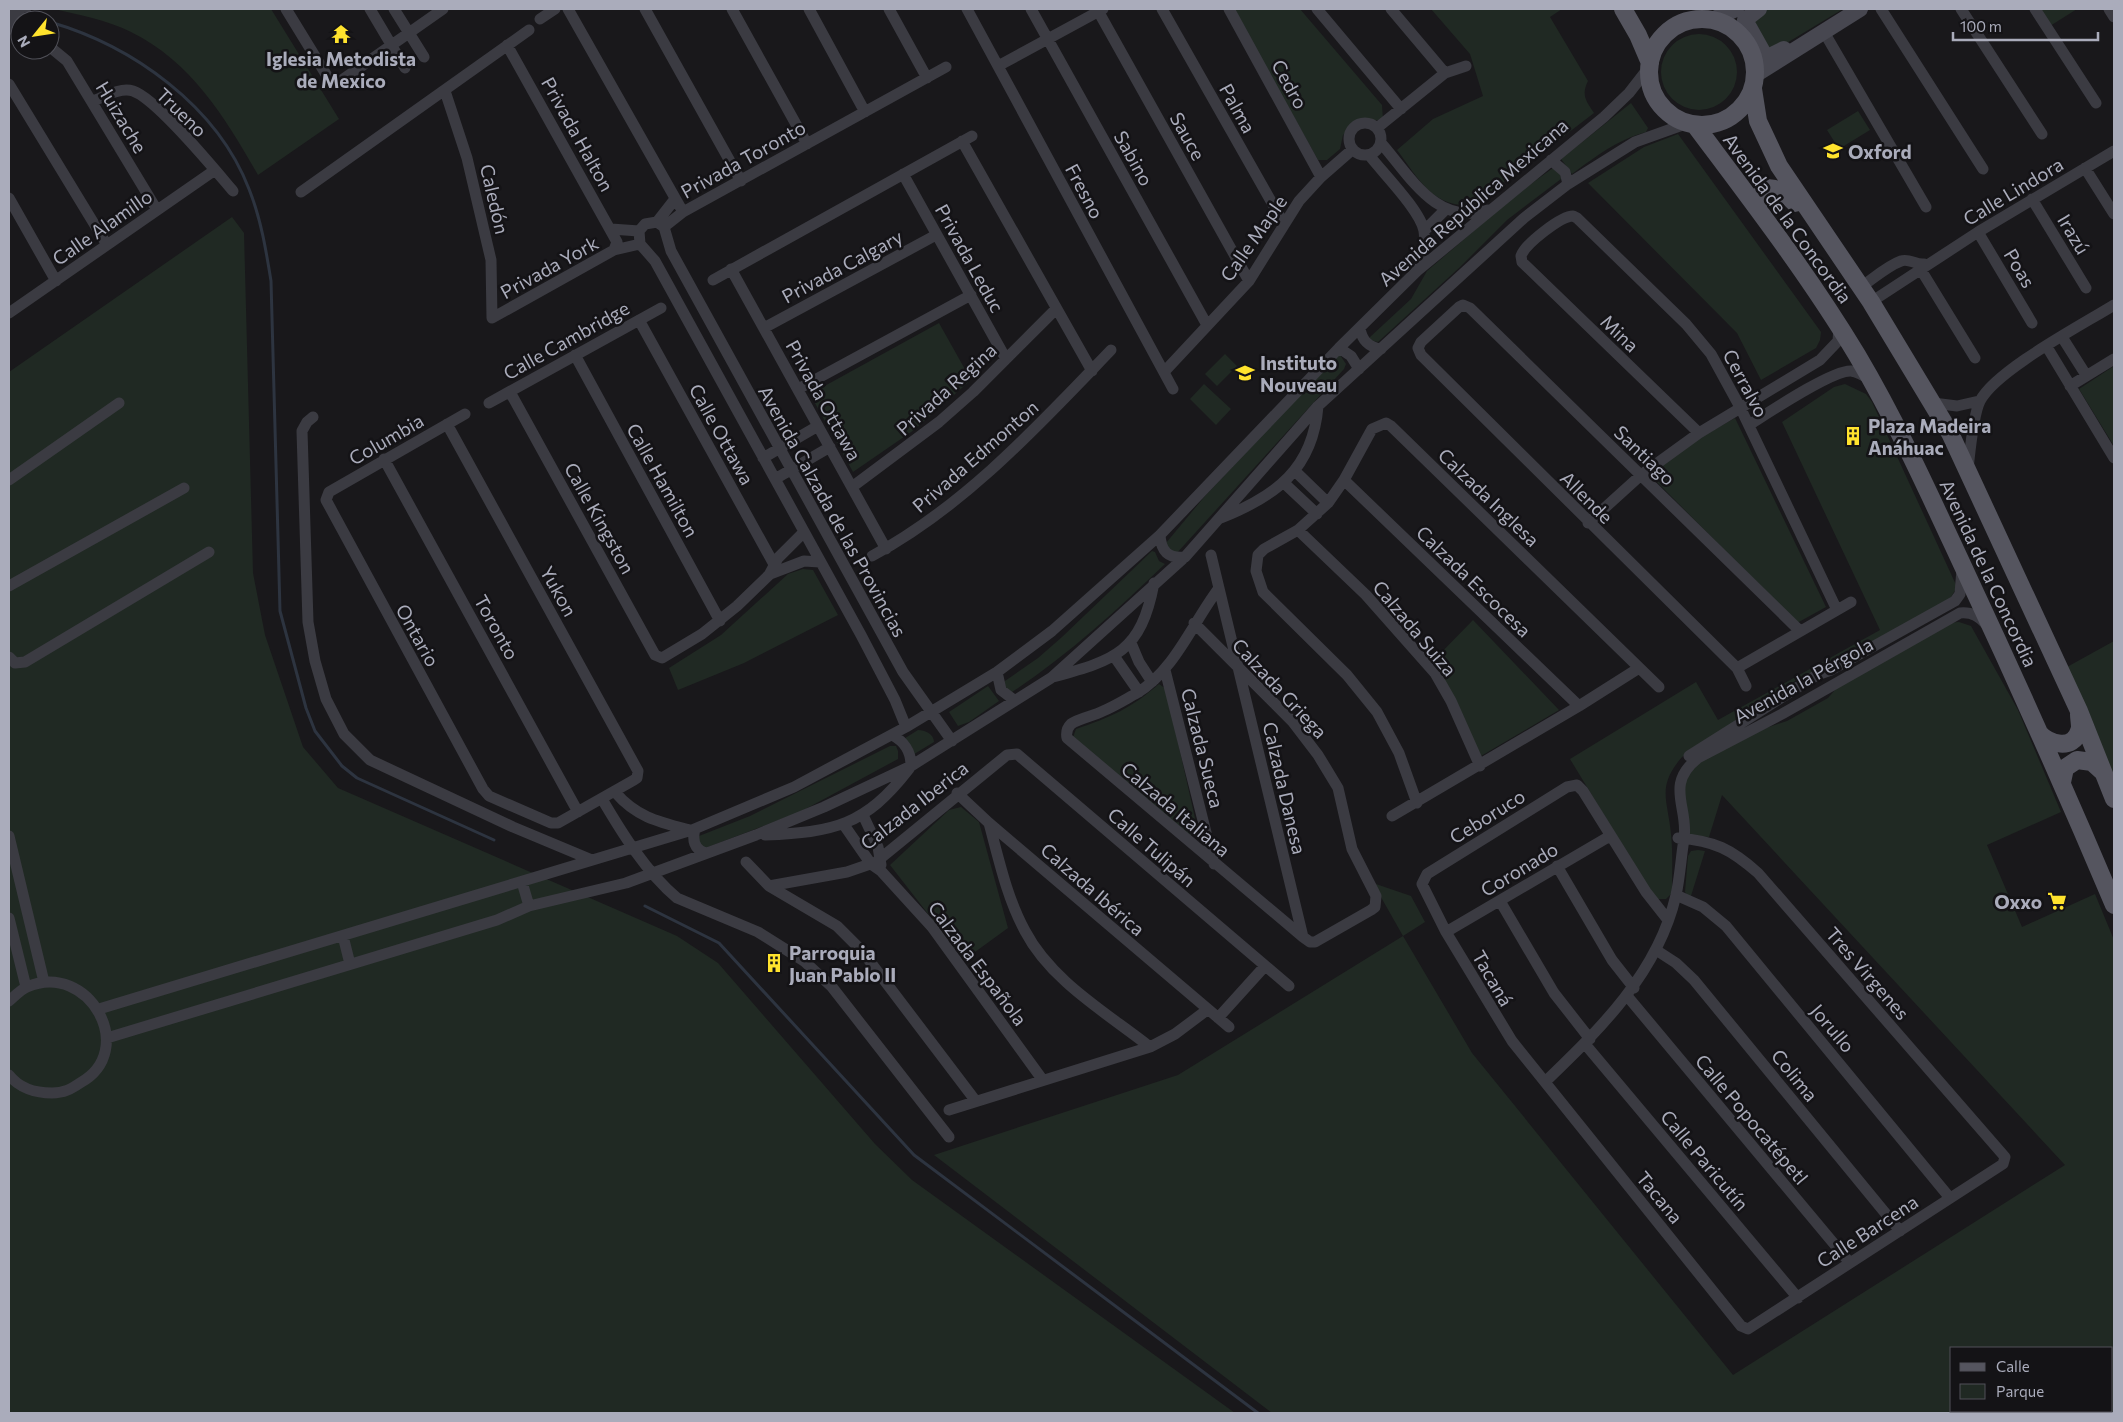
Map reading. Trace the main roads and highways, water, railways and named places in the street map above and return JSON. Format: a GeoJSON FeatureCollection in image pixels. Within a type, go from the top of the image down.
{"type":"FeatureCollection","features":[{"type":"Feature","properties":{"kind":"main road"},"geometry":{"type":"LineString","coordinates":[[1623,9],[1638,35],[1650,64],[1652,88],[1658,102],[1668,113],[1691,124],[1715,124],[1733,116],[1745,104],[1754,82],[1754,61],[1742,37],[1734,29],[1701,16]]}},
{"type":"Feature","properties":{"kind":"main road"},"geometry":{"type":"LineString","coordinates":[[1650,64],[1660,40],[1669,31],[1701,16],[1736,9]]}},
{"type":"Feature","properties":{"kind":"main road"},"geometry":{"type":"LineString","coordinates":[[1758,9],[1747,16],[1746,24],[1766,56],[1770,56],[1803,38],[1818,36]]}},
{"type":"Feature","properties":{"kind":"main road"},"geometry":{"type":"LineString","coordinates":[[1754,82],[1818,36],[1860,9]]}},
{"type":"Feature","properties":{"kind":"main road","name":"Avenida de la Concordia"},"geometry":{"type":"LineString","coordinates":[[1754,82],[1758,121],[1773,155],[1871,302],[1933,403],[1968,469],[2079,712],[2114,799]]}},
{"type":"Feature","properties":{"kind":"main road","name":"Avenida de la Concordia"},"geometry":{"type":"LineString","coordinates":[[1691,124],[1758,209],[1839,327],[1872,382],[1917,466],[2062,782],[2114,905]]}},
{"type":"Feature","properties":{"kind":"main road"},"geometry":{"type":"LineString","coordinates":[[1758,209],[1760,196],[1764,192],[1777,188],[1786,194],[1821,228]]}},
{"type":"Feature","properties":{"kind":"main road"},"geometry":{"type":"LineString","coordinates":[[2037,731],[2050,743],[2067,743],[2079,731],[2079,712]]}},
{"type":"Feature","properties":{"kind":"main road"},"geometry":{"type":"LineString","coordinates":[[2062,782],[2065,768],[2077,760],[2092,762],[2103,772]]}},
{"type":"Feature","properties":{"kind":"waterway"},"geometry":{"type":"LineString","coordinates":[[60,26],[112,47],[169,83],[194,106],[216,131],[235,159],[253,200],[260,223],[271,281],[280,611],[306,708],[315,731],[342,766],[357,778],[494,840]]}},
{"type":"Feature","properties":{"kind":"waterway"},"geometry":{"type":"LineString","coordinates":[[645,906],[719,943],[914,1155],[1258,1413]]}},
{"type":"Feature","properties":{"kind":"place","name":"Iglesia Metodista de Mexico"},"geometry":{"type":"Point","coordinates":[341,34]}},
{"type":"Feature","properties":{"kind":"place","name":"Oxford"},"geometry":{"type":"Point","coordinates":[1833,151]}},
{"type":"Feature","properties":{"kind":"place","name":"Instituto Nouveau"},"geometry":{"type":"Point","coordinates":[1245,373]}},
{"type":"Feature","properties":{"kind":"place","name":"Plaza Madeira Anáhuac"},"geometry":{"type":"Point","coordinates":[1853,436]}},
{"type":"Feature","properties":{"kind":"place","name":"Oxxo"},"geometry":{"type":"Point","coordinates":[2057,901]}},
{"type":"Feature","properties":{"kind":"place","name":"Parroquia Juan Pablo II"},"geometry":{"type":"Point","coordinates":[774,963]}}]}
